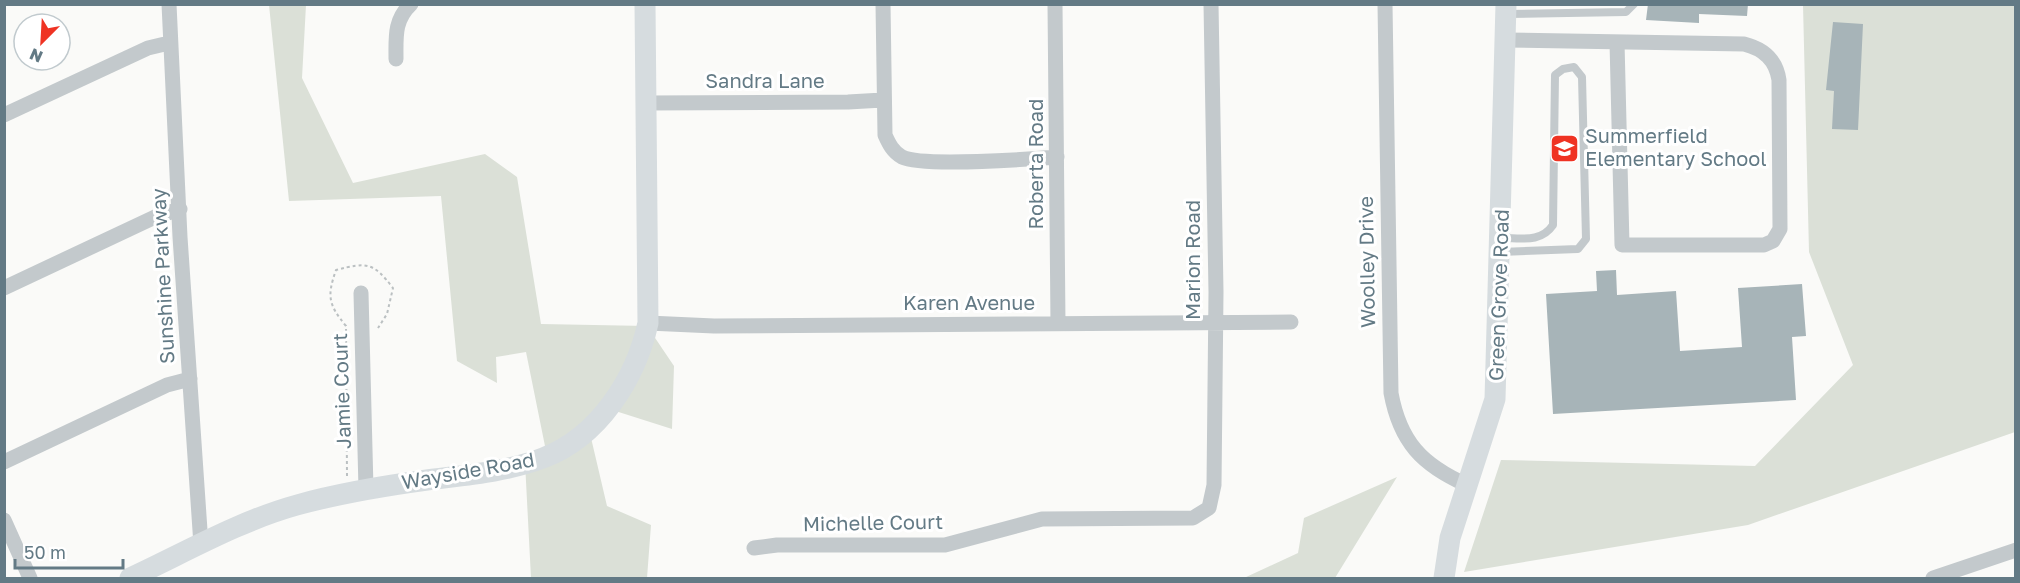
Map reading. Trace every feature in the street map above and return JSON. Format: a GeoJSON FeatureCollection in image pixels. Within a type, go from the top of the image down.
{"type":"FeatureCollection","features":[{"type":"Feature","properties":{"kind":"street","name":"Sunshine Parkway"},"geometry":{"type":"LineString","coordinates":[[169,4],[201,545]]}},
{"type":"Feature","properties":{"kind":"street"},"geometry":{"type":"LineString","coordinates":[[396,59],[396,29],[404,12],[411,4]]}},
{"type":"Feature","properties":{"kind":"street","name":"Wayside Road"},"geometry":{"type":"LineString","coordinates":[[130,579],[277,511],[366,489],[515,467],[557,451],[588,428],[623,389],[643,348],[648,323],[645,4]]}},
{"type":"Feature","properties":{"kind":"street"},"geometry":{"type":"LineString","coordinates":[[883,4],[885,135],[895,152],[904,158],[916,161],[1057,157]]}},
{"type":"Feature","properties":{"kind":"street","name":"Roberta Road"},"geometry":{"type":"LineString","coordinates":[[1055,4],[1058,323]]}},
{"type":"Feature","properties":{"kind":"street","name":"Marion Road"},"geometry":{"type":"LineString","coordinates":[[1205,512],[1213,499],[1214,485],[1211,4]]}},
{"type":"Feature","properties":{"kind":"street","name":"Woolley Drive"},"geometry":{"type":"LineString","coordinates":[[1385,4],[1391,393],[1402,430],[1418,453],[1432,468],[1467,485]]}},
{"type":"Feature","properties":{"kind":"street","name":"Green Grove Road"},"geometry":{"type":"LineString","coordinates":[[1444,579],[1450,538],[1495,399],[1506,9]]}},
{"type":"Feature","properties":{"kind":"street"},"geometry":{"type":"LineString","coordinates":[[1505,40],[1744,44],[1756,47],[1773,61],[1779,80],[1780,229],[1773,241],[1764,245],[1622,245],[1617,42]]}},
{"type":"Feature","properties":{"kind":"street"},"geometry":{"type":"LineString","coordinates":[[4,115],[148,48],[170,43]]}},
{"type":"Feature","properties":{"kind":"street","name":"Sandra Lane"},"geometry":{"type":"LineString","coordinates":[[647,103],[884,100]]}},
{"type":"Feature","properties":{"kind":"street"},"geometry":{"type":"LineString","coordinates":[[4,288],[155,217],[180,209]]}},
{"type":"Feature","properties":{"kind":"street","name":"Jamie Court"},"geometry":{"type":"LineString","coordinates":[[360,293],[366,489]]}},
{"type":"Feature","properties":{"kind":"street","name":"Karen Avenue"},"geometry":{"type":"LineString","coordinates":[[648,323],[673,326],[1291,322]]}},
{"type":"Feature","properties":{"kind":"street"},"geometry":{"type":"LineString","coordinates":[[4,462],[167,385],[190,379]]}},
{"type":"Feature","properties":{"kind":"street","name":"Michelle Court"},"geometry":{"type":"LineString","coordinates":[[754,548],[777,545],[945,545],[1042,519],[1179,519],[1193,518],[1205,512]]}},
{"type":"Feature","properties":{"kind":"street"},"geometry":{"type":"LineString","coordinates":[[4,520],[30,579]]}},
{"type":"Feature","properties":{"kind":"street"},"geometry":{"type":"LineString","coordinates":[[1933,579],[2016,550]]}},
{"type":"Feature","properties":{"kind":"lane"},"geometry":{"type":"LineString","coordinates":[[1506,9],[1626,12],[1634,4]]}},
{"type":"Feature","properties":{"kind":"lane"},"geometry":{"type":"LineString","coordinates":[[1574,67],[1582,77],[1586,239],[1578,249],[1501,245],[1540,238],[1547,234],[1553,225],[1555,75],[1563,69],[1574,67]]}},
{"type":"Feature","properties":{"kind":"shaded area"},"geometry":{"type":"Polygon","coordinates":[[[269,5],[306,5],[302,78],[353,183],[485,154],[517,177],[541,324],[647,326],[674,366],[672,429],[606,408],[588,425],[607,506],[651,525],[647,578],[531,578],[525,462],[546,451],[526,352],[496,357],[497,383],[457,361],[441,196],[289,201],[269,5]]]}},
{"type":"Feature","properties":{"kind":"shaded area"},"geometry":{"type":"Polygon","coordinates":[[[1803,5],[2015,5],[2015,432],[1748,525],[1464,572],[1501,460],[1755,466],[1853,365],[1809,252],[1803,5]]]}},
{"type":"Feature","properties":{"kind":"shaded area"},"geometry":{"type":"Polygon","coordinates":[[[1397,477],[1335,578],[1244,578],[1298,553],[1304,518],[1397,477]]]}},
{"type":"Feature","properties":{"kind":"building"},"geometry":{"type":"Polygon","coordinates":[[[1648,4],[1748,4],[1747,16],[1699,14],[1699,23],[1646,20],[1648,4]]]}},
{"type":"Feature","properties":{"kind":"building"},"geometry":{"type":"Polygon","coordinates":[[[1833,22],[1863,24],[1858,130],[1832,129],[1834,91],[1826,90],[1833,22]]]}},
{"type":"Feature","properties":{"kind":"building"},"geometry":{"type":"Polygon","coordinates":[[[1616,270],[1617,295],[1676,291],[1680,351],[1742,347],[1738,288],[1802,284],[1806,336],[1792,337],[1796,400],[1553,414],[1546,294],[1597,291],[1596,271],[1616,270]]]}},
{"type":"Feature","properties":{"kind":"place","name":"Summerfield Elementary School"},"geometry":{"type":"Point","coordinates":[1564,148]}}]}
